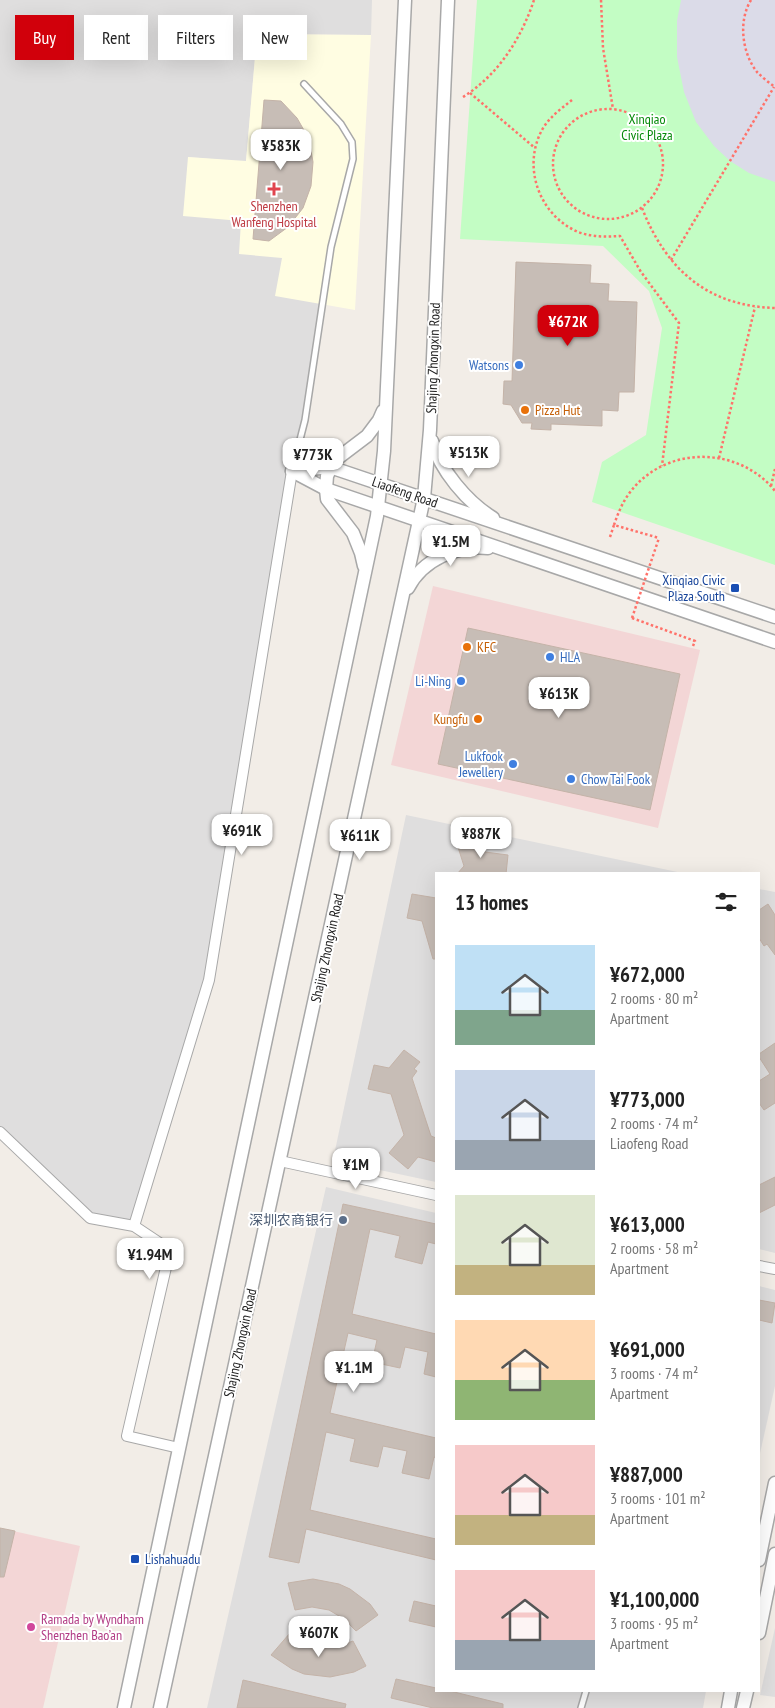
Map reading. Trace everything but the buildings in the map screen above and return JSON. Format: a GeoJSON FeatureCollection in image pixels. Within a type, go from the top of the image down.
{"type":"FeatureCollection","features":[{"type":"Feature","properties":{"kind":"street"},"geometry":{"type":"LineString","coordinates":[[124,1708],[378,507],[386,402],[405,0]]}},
{"type":"Feature","properties":{"kind":"street","name":"Shajing Zhongxin Road"},"geometry":{"type":"LineString","coordinates":[[160,1708],[404,597],[424,498],[430,430],[448,0]]}},
{"type":"Feature","properties":{"kind":"street"},"geometry":{"type":"LineString","coordinates":[[365,574],[361,553],[353,532],[327,499],[327,476],[330,466],[340,455],[367,436],[380,420],[386,402]]}},
{"type":"Feature","properties":{"kind":"street"},"geometry":{"type":"LineString","coordinates":[[430,430],[434,451],[455,483],[490,516],[506,526]]}},
{"type":"Feature","properties":{"kind":"street","name":"Liaofeng Road"},"geometry":{"type":"LineString","coordinates":[[292,472],[330,466],[775,617]]}},
{"type":"Feature","properties":{"kind":"street"},"geometry":{"type":"LineString","coordinates":[[134,1226],[210,980],[292,472]]}},
{"type":"Feature","properties":{"kind":"street","name":"Liaofeng Road"},"geometry":{"type":"LineString","coordinates":[[292,472],[326,489],[775,642]]}},
{"type":"Feature","properties":{"kind":"street"},"geometry":{"type":"LineString","coordinates":[[404,597],[417,575],[426,566],[448,553],[472,548],[502,549]]}},
{"type":"Feature","properties":{"kind":"street"},"geometry":{"type":"LineString","coordinates":[[0,1132],[90,1218],[134,1226],[170,1250],[127,1436],[179,1448]]}},
{"type":"Feature","properties":{"kind":"street"},"geometry":{"type":"LineString","coordinates":[[280,1161],[435,1195]]}},
{"type":"Feature","properties":{"kind":"street"},"geometry":{"type":"LineString","coordinates":[[760,1266],[775,1269]]}},
{"type":"Feature","properties":{"kind":"street"},"geometry":{"type":"LineString","coordinates":[[760,1555],[775,1483]]}},
{"type":"Feature","properties":{"kind":"street"},"geometry":{"type":"LineString","coordinates":[[760,1628],[775,1554]]}},
{"type":"Feature","properties":{"kind":"street"},"geometry":{"type":"LineString","coordinates":[[728,1708],[731,1692]]}},
{"type":"Feature","properties":{"kind":"street"},"geometry":{"type":"LineString","coordinates":[[743,1708],[747,1692]]}},
{"type":"Feature","properties":{"kind":"lane"},"geometry":{"type":"LineString","coordinates":[[292,472],[306,420],[331,247],[353,159],[352,142],[341,124],[304,84]]}},
{"type":"Feature","properties":{"kind":"lane"},"geometry":{"type":"LineString","coordinates":[[581,1708],[586,1692]]}},
{"type":"Feature","properties":{"kind":"path"},"geometry":{"type":"LineString","coordinates":[[463,97],[493,72],[512,49],[526,22],[534,0]]}},
{"type":"Feature","properties":{"kind":"path"},"geometry":{"type":"LineString","coordinates":[[601,0],[603,48],[613,109]]}},
{"type":"Feature","properties":{"kind":"path"},"geometry":{"type":"LineString","coordinates":[[671,260],[775,87],[757,72],[746,51],[743,28],[748,5],[751,0]]}},
{"type":"Feature","properties":{"kind":"path"},"geometry":{"type":"LineString","coordinates":[[470,92],[535,148]]}},
{"type":"Feature","properties":{"kind":"path"},"geometry":{"type":"LineString","coordinates":[[572,100],[555,113],[542,129],[535,148],[533,168],[537,189],[546,207],[561,222],[579,232],[599,237],[620,236],[653,290],[679,322],[662,466]]}},
{"type":"Feature","properties":{"kind":"path"},"geometry":{"type":"LineString","coordinates":[[613,109],[629,113],[643,122],[654,134],[661,149],[663,165],[661,182],[653,196],[642,208],[627,216],[611,220],[594,218],[579,212],[566,201],[557,188],[552,172],[552,155],[558,139],[567,126],[580,116],[596,110],[613,109]]}},
{"type":"Feature","properties":{"kind":"path"},"geometry":{"type":"LineString","coordinates":[[642,208],[654,236],[671,260],[691,281],[733,302],[775,308]]}},
{"type":"Feature","properties":{"kind":"path"},"geometry":{"type":"LineString","coordinates":[[719,458],[755,306]]}},
{"type":"Feature","properties":{"kind":"path"},"geometry":{"type":"LineString","coordinates":[[610,537],[618,512],[632,490],[651,472],[687,457],[719,458],[739,463],[751,469],[775,491]]}},
{"type":"Feature","properties":{"kind":"path"},"geometry":{"type":"LineString","coordinates":[[771,486],[775,469]]}},
{"type":"Feature","properties":{"kind":"path"},"geometry":{"type":"LineString","coordinates":[[614,525],[659,538],[632,618],[695,641],[693,646]]}},
{"type":"Feature","properties":{"kind":"shaded area"},"geometry":{"type":"Polygon","coordinates":[[[0,0],[372,0],[371,35],[307,34],[307,15],[243,15],[243,60],[255,60],[246,162],[188,157],[242,221],[282,258],[323,304],[305,420],[292,471],[209,980],[134,1226],[90,1218],[0,1132],[0,0]]]}},
{"type":"Feature","properties":{"kind":"shaded area"},"geometry":{"type":"Polygon","coordinates":[[[681,0],[775,0],[775,182],[749,173],[730,161],[714,146],[696,122],[684,92],[677,57],[677,21],[681,0]]]}},
{"type":"Feature","properties":{"kind":"shaded area","name":"Shenzhen Wanfeng Hospital"},"geometry":{"type":"Polygon","coordinates":[[[307,34],[371,35],[355,310],[275,296],[282,258],[239,254],[241,221],[183,216],[188,157],[246,161],[255,60],[307,60],[307,34]]]}},
{"type":"Feature","properties":{"kind":"shaded area"},"geometry":{"type":"Polygon","coordinates":[[[433,586],[700,650],[658,828],[391,765],[433,586]]]}},
{"type":"Feature","properties":{"kind":"shaded area"},"geometry":{"type":"Polygon","coordinates":[[[406,815],[677,872],[435,872],[435,1182],[333,1160],[406,815]]]}},
{"type":"Feature","properties":{"kind":"shaded area"},"geometry":{"type":"Polygon","coordinates":[[[760,889],[775,892],[775,1253],[760,1249],[760,889]]]}},
{"type":"Feature","properties":{"kind":"shaded area"},"geometry":{"type":"Polygon","coordinates":[[[326,1187],[435,1213],[435,1692],[706,1692],[703,1708],[207,1708],[326,1187]]]}},
{"type":"Feature","properties":{"kind":"shaded area"},"geometry":{"type":"Polygon","coordinates":[[[760,1286],[775,1290],[775,1386],[760,1454],[760,1286]]]}},
{"type":"Feature","properties":{"kind":"shaded area","name":"Ramada by Wyndham Shenzhen Bao’an"},"geometry":{"type":"Polygon","coordinates":[[[0,1528],[80,1546],[43,1708],[0,1708],[0,1528]]]}},
{"type":"Feature","properties":{"kind":"shaded area"},"geometry":{"type":"Polygon","coordinates":[[[775,1628],[775,1697],[760,1695],[775,1628]]]}},
{"type":"Feature","properties":{"kind":"green space","name":"Xinqiao Civic Plaza"},"geometry":{"type":"Polygon","coordinates":[[[477,0],[775,0],[775,565],[592,502],[602,462],[646,435],[662,328],[649,291],[603,246],[460,239],[477,0]]]}},
{"type":"Feature","properties":{"kind":"place","name":"Shenzhen Wanfeng Hospital"},"geometry":{"type":"Point","coordinates":[274,189]}},
{"type":"Feature","properties":{"kind":"place","name":"Watsons"},"geometry":{"type":"Point","coordinates":[519,365]}},
{"type":"Feature","properties":{"kind":"place","name":"Pizza Hut"},"geometry":{"type":"Point","coordinates":[525,410]}},
{"type":"Feature","properties":{"kind":"place","name":"Xinqiao Civic Plaza South"},"geometry":{"type":"Point","coordinates":[735,588]}},
{"type":"Feature","properties":{"kind":"place","name":"KFC"},"geometry":{"type":"Point","coordinates":[467,647]}},
{"type":"Feature","properties":{"kind":"place","name":"HLA"},"geometry":{"type":"Point","coordinates":[550,657]}},
{"type":"Feature","properties":{"kind":"place","name":"Li-Ning"},"geometry":{"type":"Point","coordinates":[461,681]}},
{"type":"Feature","properties":{"kind":"place","name":"Kungfu"},"geometry":{"type":"Point","coordinates":[478,719]}},
{"type":"Feature","properties":{"kind":"place","name":"Lukfook Jewellery"},"geometry":{"type":"Point","coordinates":[513,764]}},
{"type":"Feature","properties":{"kind":"place","name":"Chow Tai Fook"},"geometry":{"type":"Point","coordinates":[571,779]}},
{"type":"Feature","properties":{"kind":"place","name":"深圳农商银行"},"geometry":{"type":"Point","coordinates":[343,1220]}},
{"type":"Feature","properties":{"kind":"place","name":"Lishahuadu"},"geometry":{"type":"Point","coordinates":[135,1559]}},
{"type":"Feature","properties":{"kind":"place","name":"Ramada by Wyndham Shenzhen Bao’an"},"geometry":{"type":"Point","coordinates":[31,1627]}}]}
